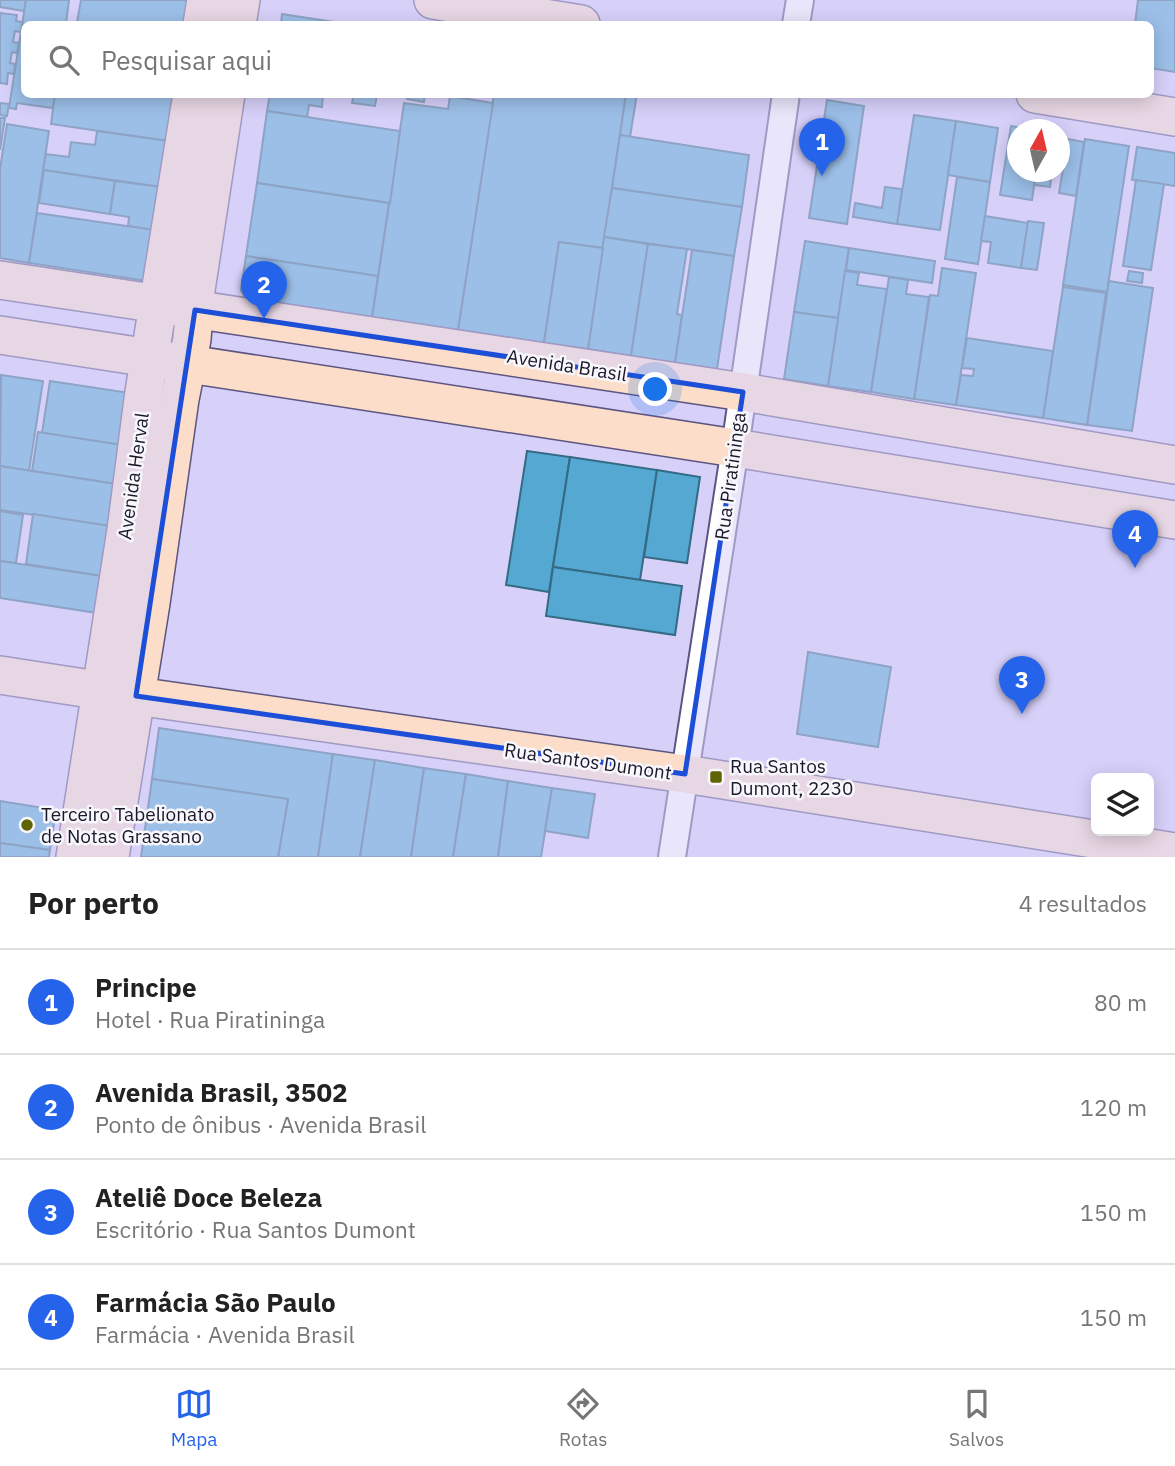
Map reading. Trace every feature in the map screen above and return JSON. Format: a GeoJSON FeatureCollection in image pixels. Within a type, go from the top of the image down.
{"type":"FeatureCollection","features":[{"type":"Feature","properties":{"kind":"main road"},"geometry":{"type":"LineString","coordinates":[[202,21],[205,0]]}},
{"type":"Feature","properties":{"kind":"main road"},"geometry":{"type":"LineString","coordinates":[[238,21],[241,0]]}},
{"type":"Feature","properties":{"kind":"main road"},"geometry":{"type":"LineString","coordinates":[[433,0],[562,21]]}},
{"type":"Feature","properties":{"kind":"main road","name":"Avenida Herval"},"geometry":{"type":"LineString","coordinates":[[80,850],[100,690],[183,153],[213,98]]}},
{"type":"Feature","properties":{"kind":"main road","name":"Avenida Herval"},"geometry":{"type":"LineString","coordinates":[[110,857],[195,310],[214,98]]}},
{"type":"Feature","properties":{"kind":"main road"},"geometry":{"type":"LineString","coordinates":[[1059,98],[1175,117]]}},
{"type":"Feature","properties":{"kind":"main road","name":"Avenida Brasil"},"geometry":{"type":"LineString","coordinates":[[0,280],[743,391],[1175,466]]}},
{"type":"Feature","properties":{"kind":"main road"},"geometry":{"type":"LineString","coordinates":[[0,335],[1175,520]]}},
{"type":"Feature","properties":{"kind":"main road"},"geometry":{"type":"LineString","coordinates":[[126,530],[169,479]]}},
{"type":"Feature","properties":{"kind":"main road","name":"Rua Santos Dumont"},"geometry":{"type":"LineString","coordinates":[[0,675],[685,775],[1175,852]]}},
{"type":"Feature","properties":{"kind":"street"},"geometry":{"type":"LineString","coordinates":[[796,21],[800,0]]}},
{"type":"Feature","properties":{"kind":"street","name":"Rua Piratininga"},"geometry":{"type":"LineString","coordinates":[[672,857],[785,98]]}},
{"type":"Feature","properties":{"kind":"highlighted area"},"geometry":{"type":"Polygon","coordinates":[[[195,310],[743,392],[685,774],[136,696],[195,310]]]}},
{"type":"Feature","properties":{"kind":"building"},"geometry":{"type":"Polygon","coordinates":[[[0,0],[26,0],[24,11],[0,7],[0,0]]]}},
{"type":"Feature","properties":{"kind":"building"},"geometry":{"type":"Polygon","coordinates":[[[26,0],[69,0],[66,21],[23,21],[26,0]]]}},
{"type":"Feature","properties":{"kind":"building"},"geometry":{"type":"Polygon","coordinates":[[[81,0],[189,0],[186,21],[77,21],[81,0]]]}},
{"type":"Feature","properties":{"kind":"building"},"geometry":{"type":"Polygon","coordinates":[[[1138,0],[1175,0],[1175,72],[1154,69],[1154,21],[1135,21],[1138,0]]]}},
{"type":"Feature","properties":{"kind":"building"},"geometry":{"type":"Polygon","coordinates":[[[0,13],[17,15],[16,21],[21,22],[21,32],[15,31],[13,42],[19,43],[17,53],[12,52],[10,63],[15,64],[14,74],[8,73],[7,84],[0,83],[0,13]]]}},
{"type":"Feature","properties":{"kind":"building"},"geometry":{"type":"Polygon","coordinates":[[[282,14],[328,21],[281,21],[282,14]]]}},
{"type":"Feature","properties":{"kind":"building"},"geometry":{"type":"Polygon","coordinates":[[[21,32],[21,98],[54,98],[53,108],[17,103],[16,109],[9,108],[21,32]]]}},
{"type":"Feature","properties":{"kind":"building"},"geometry":{"type":"Polygon","coordinates":[[[54,98],[175,98],[168,141],[51,124],[54,98]]]}},
{"type":"Feature","properties":{"kind":"building"},"geometry":{"type":"Polygon","coordinates":[[[269,98],[323,98],[322,107],[309,105],[307,117],[267,111],[269,98]]]}},
{"type":"Feature","properties":{"kind":"building"},"geometry":{"type":"Polygon","coordinates":[[[353,98],[376,98],[375,106],[352,103],[353,98]]]}},
{"type":"Feature","properties":{"kind":"building"},"geometry":{"type":"Polygon","coordinates":[[[407,98],[424,98],[424,102],[407,98]]]}},
{"type":"Feature","properties":{"kind":"building"},"geometry":{"type":"Polygon","coordinates":[[[450,98],[493,103],[458,330],[372,317],[404,103],[448,109],[450,98]]]}},
{"type":"Feature","properties":{"kind":"building"},"geometry":{"type":"Polygon","coordinates":[[[493,98],[625,98],[603,248],[559,242],[544,343],[458,330],[493,98]]]}},
{"type":"Feature","properties":{"kind":"building"},"geometry":{"type":"Polygon","coordinates":[[[625,98],[636,98],[630,137],[620,135],[625,98]]]}},
{"type":"Feature","properties":{"kind":"building"},"geometry":{"type":"Polygon","coordinates":[[[827,100],[864,106],[847,224],[809,218],[827,100]]]}},
{"type":"Feature","properties":{"kind":"building"},"geometry":{"type":"Polygon","coordinates":[[[0,103],[9,104],[7,116],[0,115],[0,103]]]}},
{"type":"Feature","properties":{"kind":"building"},"geometry":{"type":"Polygon","coordinates":[[[267,111],[400,131],[390,203],[257,183],[267,111]]]}},
{"type":"Feature","properties":{"kind":"building"},"geometry":{"type":"Polygon","coordinates":[[[914,115],[956,121],[940,230],[897,224],[914,115]]]}},
{"type":"Feature","properties":{"kind":"building"},"geometry":{"type":"Polygon","coordinates":[[[0,118],[5,118],[0,150],[0,118]]]}},
{"type":"Feature","properties":{"kind":"building"},"geometry":{"type":"Polygon","coordinates":[[[956,121],[998,128],[990,182],[948,175],[956,121]]]}},
{"type":"Feature","properties":{"kind":"building"},"geometry":{"type":"Polygon","coordinates":[[[7,124],[49,131],[29,263],[0,258],[0,169],[7,124]]]}},
{"type":"Feature","properties":{"kind":"building"},"geometry":{"type":"Polygon","coordinates":[[[97,131],[168,141],[161,187],[43,170],[46,154],[69,157],[71,142],[95,145],[97,131]]]}},
{"type":"Feature","properties":{"kind":"building"},"geometry":{"type":"Polygon","coordinates":[[[620,135],[749,155],[742,207],[612,188],[620,135]]]}},
{"type":"Feature","properties":{"kind":"building"},"geometry":{"type":"Polygon","coordinates":[[[1070,139],[1084,142],[1076,196],[1059,193],[1061,182],[1070,182],[1070,139]]]}},
{"type":"Feature","properties":{"kind":"building"},"geometry":{"type":"Polygon","coordinates":[[[1085,139],[1129,146],[1107,292],[1063,285],[1085,139]]]}},
{"type":"Feature","properties":{"kind":"building"},"geometry":{"type":"Polygon","coordinates":[[[1137,147],[1175,153],[1175,186],[1132,180],[1137,147]]]}},
{"type":"Feature","properties":{"kind":"building"},"geometry":{"type":"Polygon","coordinates":[[[1007,151],[1007,182],[1035,182],[1032,200],[1000,195],[1007,151]]]}},
{"type":"Feature","properties":{"kind":"building"},"geometry":{"type":"Polygon","coordinates":[[[44,170],[115,181],[110,214],[39,203],[44,170]]]}},
{"type":"Feature","properties":{"kind":"building"},"geometry":{"type":"Polygon","coordinates":[[[957,177],[990,182],[978,264],[945,259],[957,177]]]}},
{"type":"Feature","properties":{"kind":"building"},"geometry":{"type":"Polygon","coordinates":[[[1136,180],[1164,184],[1151,270],[1123,266],[1136,180]]]}},
{"type":"Feature","properties":{"kind":"building"},"geometry":{"type":"Polygon","coordinates":[[[115,181],[161,187],[154,230],[128,226],[129,217],[110,214],[115,181]]]}},
{"type":"Feature","properties":{"kind":"building"},"geometry":{"type":"Polygon","coordinates":[[[1034,182],[1051,182],[1050,187],[1034,185],[1034,182]]]}},
{"type":"Feature","properties":{"kind":"building"},"geometry":{"type":"Polygon","coordinates":[[[257,183],[389,203],[378,276],[246,256],[257,183]]]}},
{"type":"Feature","properties":{"kind":"building"},"geometry":{"type":"Polygon","coordinates":[[[885,187],[902,189],[897,224],[853,217],[855,203],[882,208],[885,187]]]}},
{"type":"Feature","properties":{"kind":"building"},"geometry":{"type":"Polygon","coordinates":[[[612,188],[742,207],[734,256],[604,237],[612,188]]]}},
{"type":"Feature","properties":{"kind":"building"},"geometry":{"type":"Polygon","coordinates":[[[37,213],[155,230],[147,281],[29,263],[37,213]]]}},
{"type":"Feature","properties":{"kind":"building"},"geometry":{"type":"Polygon","coordinates":[[[985,216],[1028,223],[1021,268],[988,263],[991,242],[981,241],[985,216]]]}},
{"type":"Feature","properties":{"kind":"building"},"geometry":{"type":"Polygon","coordinates":[[[1028,221],[1044,223],[1037,270],[1021,268],[1028,221]]]}},
{"type":"Feature","properties":{"kind":"building"},"geometry":{"type":"Polygon","coordinates":[[[604,237],[648,244],[631,356],[588,349],[604,237]]]}},
{"type":"Feature","properties":{"kind":"building"},"geometry":{"type":"Polygon","coordinates":[[[805,241],[849,248],[838,318],[794,312],[805,241]]]}},
{"type":"Feature","properties":{"kind":"building"},"geometry":{"type":"Polygon","coordinates":[[[559,242],[603,248],[588,349],[544,343],[559,242]]]}},
{"type":"Feature","properties":{"kind":"building"},"geometry":{"type":"Polygon","coordinates":[[[648,244],[687,249],[677,314],[682,315],[675,363],[631,356],[648,244]]]}},
{"type":"Feature","properties":{"kind":"building"},"geometry":{"type":"Polygon","coordinates":[[[849,248],[935,261],[932,283],[846,270],[849,248]]]}},
{"type":"Feature","properties":{"kind":"building"},"geometry":{"type":"Polygon","coordinates":[[[692,250],[734,256],[717,369],[675,363],[692,250]]]}},
{"type":"Feature","properties":{"kind":"building"},"geometry":{"type":"Polygon","coordinates":[[[246,256],[378,276],[372,317],[246,298],[241,290],[246,256]]]}},
{"type":"Feature","properties":{"kind":"building"},"geometry":{"type":"Polygon","coordinates":[[[942,268],[976,273],[956,405],[914,399],[930,295],[938,296],[942,268]]]}},
{"type":"Feature","properties":{"kind":"building"},"geometry":{"type":"Polygon","coordinates":[[[845,271],[859,273],[857,285],[887,289],[871,392],[828,386],[845,271]]]}},
{"type":"Feature","properties":{"kind":"building"},"geometry":{"type":"Polygon","coordinates":[[[1129,271],[1143,273],[1142,283],[1127,281],[1129,271]]]}},
{"type":"Feature","properties":{"kind":"building"},"geometry":{"type":"Polygon","coordinates":[[[889,277],[908,280],[906,294],[929,297],[914,399],[871,392],[889,277]]]}},
{"type":"Feature","properties":{"kind":"building"},"geometry":{"type":"Polygon","coordinates":[[[1109,281],[1153,288],[1132,431],[1087,425],[1109,281]]]}},
{"type":"Feature","properties":{"kind":"building"},"geometry":{"type":"Polygon","coordinates":[[[1063,287],[1106,293],[1087,425],[1043,418],[1063,287]]]}},
{"type":"Feature","properties":{"kind":"building"},"geometry":{"type":"Polygon","coordinates":[[[794,312],[838,318],[828,386],[784,379],[794,312]]]}},
{"type":"Feature","properties":{"kind":"building"},"geometry":{"type":"Polygon","coordinates":[[[967,338],[1053,351],[1043,418],[956,405],[961,375],[973,376],[974,369],[962,368],[967,338]]]}},
{"type":"Feature","properties":{"kind":"building"},"geometry":{"type":"Polygon","coordinates":[[[1,375],[43,381],[29,471],[0,466],[1,375]]]}},
{"type":"Feature","properties":{"kind":"building"},"geometry":{"type":"Polygon","coordinates":[[[50,381],[130,393],[122,445],[42,433],[50,381]]]}},
{"type":"Feature","properties":{"kind":"building"},"geometry":{"type":"Polygon","coordinates":[[[38,432],[122,445],[116,484],[32,471],[38,432]]]}},
{"type":"Feature","properties":{"kind":"building"},"geometry":{"type":"Polygon","coordinates":[[[527,451],[570,457],[549,592],[506,585],[527,451]]]}},
{"type":"Feature","properties":{"kind":"building"},"geometry":{"type":"Polygon","coordinates":[[[570,457],[657,470],[640,580],[553,567],[570,457]]]}},
{"type":"Feature","properties":{"kind":"building"},"geometry":{"type":"Polygon","coordinates":[[[0,466],[116,484],[110,526],[0,510],[0,466]]]}},
{"type":"Feature","properties":{"kind":"building"},"geometry":{"type":"Polygon","coordinates":[[[657,470],[700,477],[687,563],[644,557],[657,470]]]}},
{"type":"Feature","properties":{"kind":"building"},"geometry":{"type":"Polygon","coordinates":[[[0,511],[23,515],[16,563],[0,561],[0,511]]]}},
{"type":"Feature","properties":{"kind":"building"},"geometry":{"type":"Polygon","coordinates":[[[33,514],[110,526],[102,576],[26,564],[33,514]]]}},
{"type":"Feature","properties":{"kind":"building"},"geometry":{"type":"Polygon","coordinates":[[[0,561],[102,576],[97,613],[0,598],[0,561]]]}},
{"type":"Feature","properties":{"kind":"building"},"geometry":{"type":"Polygon","coordinates":[[[553,567],[682,586],[675,635],[546,616],[553,567]]]}},
{"type":"Feature","properties":{"kind":"building"},"geometry":{"type":"Polygon","coordinates":[[[808,652],[891,667],[878,747],[797,734],[808,652]]]}},
{"type":"Feature","properties":{"kind":"building"},"geometry":{"type":"Polygon","coordinates":[[[159,728],[333,754],[318,857],[278,857],[288,799],[152,779],[159,728]]]}},
{"type":"Feature","properties":{"kind":"building"},"geometry":{"type":"Polygon","coordinates":[[[333,754],[375,760],[360,857],[318,857],[333,754]]]}},
{"type":"Feature","properties":{"kind":"building"},"geometry":{"type":"Polygon","coordinates":[[[375,760],[424,768],[411,857],[360,857],[375,760]]]}},
{"type":"Feature","properties":{"kind":"building"},"geometry":{"type":"Polygon","coordinates":[[[424,768],[466,774],[453,857],[411,857],[424,768]]]}},
{"type":"Feature","properties":{"kind":"building"},"geometry":{"type":"Polygon","coordinates":[[[466,774],[508,781],[498,857],[453,857],[466,774]]]}},
{"type":"Feature","properties":{"kind":"building"},"geometry":{"type":"Polygon","coordinates":[[[152,779],[288,799],[278,857],[141,857],[152,779]]]}},
{"type":"Feature","properties":{"kind":"building"},"geometry":{"type":"Polygon","coordinates":[[[508,781],[552,788],[541,857],[498,857],[508,781]]]}},
{"type":"Feature","properties":{"kind":"building"},"geometry":{"type":"Polygon","coordinates":[[[552,788],[595,794],[588,838],[545,831],[552,788]]]}},
{"type":"Feature","properties":{"kind":"building","name":"Terceiro Tabelionato de Notas Grassano"},"geometry":{"type":"Polygon","coordinates":[[[0,801],[56,810],[50,850],[0,843],[0,801]]]}},
{"type":"Feature","properties":{"kind":"building"},"geometry":{"type":"Polygon","coordinates":[[[0,843],[50,850],[49,857],[0,857],[0,843]]]}},
{"type":"Feature","properties":{"kind":"place","name":"Principe"},"geometry":{"type":"Point","coordinates":[822,176]}},
{"type":"Feature","properties":{"kind":"place","name":"Avenida Brasil, 3502"},"geometry":{"type":"Point","coordinates":[264,319]}},
{"type":"Feature","properties":{"kind":"place","name":"Farmácia São Paulo"},"geometry":{"type":"Point","coordinates":[1135,568]}},
{"type":"Feature","properties":{"kind":"place","name":"Ateliê Doce Beleza"},"geometry":{"type":"Point","coordinates":[1022,714]}},
{"type":"Feature","properties":{"kind":"place","name":"Rua Santos Dumont, 2230"},"geometry":{"type":"Point","coordinates":[716,777]}},
{"type":"Feature","properties":{"kind":"place","name":"Terceiro Tabelionato de Notas Grassano"},"geometry":{"type":"Point","coordinates":[27,825]}}]}
